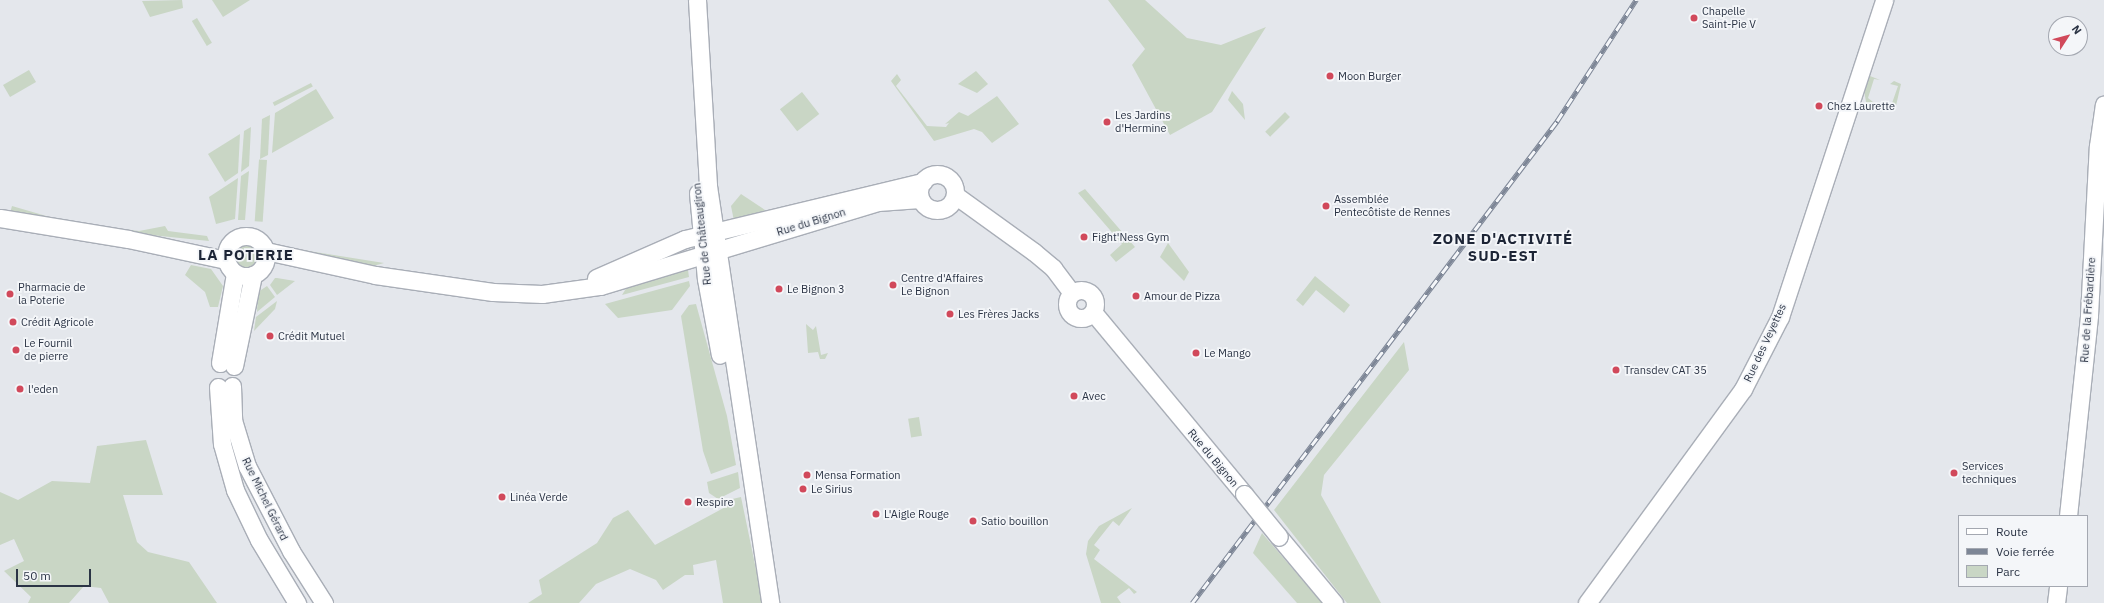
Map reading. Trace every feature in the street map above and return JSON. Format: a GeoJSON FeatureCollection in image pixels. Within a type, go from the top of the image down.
{"type":"FeatureCollection","features":[{"type":"Feature","properties":{"kind":"street","name":"Rue de Châteaugiron"},"geometry":{"type":"LineString","coordinates":[[688,0],[693,150],[748,464],[770,603]]}},
{"type":"Feature","properties":{"kind":"street","name":"Rue de Châteaugiron"},"geometry":{"type":"LineString","coordinates":[[697,0],[710,244]]}},
{"type":"Feature","properties":{"kind":"street","name":"Rue des Veyettes"},"geometry":{"type":"LineString","coordinates":[[1587,603],[1744,389],[1780,317],[1884,0]]}},
{"type":"Feature","properties":{"kind":"street","name":"Rue de la Frébardière"},"geometry":{"type":"LineString","coordinates":[[2068,515],[2089,315],[2104,104]]}},
{"type":"Feature","properties":{"kind":"street"},"geometry":{"type":"LineString","coordinates":[[931,175],[944,175],[954,184],[955,195],[944,208],[930,208],[920,199],[922,182],[931,175]]}},
{"type":"Feature","properties":{"kind":"street","name":"Rue du Bignon"},"geometry":{"type":"LineString","coordinates":[[710,244],[866,193],[922,182]]}},
{"type":"Feature","properties":{"kind":"street","name":"Rue du Bignon"},"geometry":{"type":"LineString","coordinates":[[955,195],[1053,268],[1072,293],[1066,303],[1069,313],[1083,319],[1093,312],[1334,603]]}},
{"type":"Feature","properties":{"kind":"street","name":"Rue du Bignon"},"geometry":{"type":"LineString","coordinates":[[710,244],[878,202],[920,199]]}},
{"type":"Feature","properties":{"kind":"street","name":"Rue du Bignon"},"geometry":{"type":"LineString","coordinates":[[944,208],[1008,233]]}},
{"type":"Feature","properties":{"kind":"street"},"geometry":{"type":"LineString","coordinates":[[0,218],[128,239],[149,237],[229,260],[375,275],[510,293],[563,291],[685,239],[710,244]]}},
{"type":"Feature","properties":{"kind":"street"},"geometry":{"type":"LineString","coordinates":[[229,260],[238,236],[249,235],[258,239],[260,264]]}},
{"type":"Feature","properties":{"kind":"street","name":"Rue Michel Gérard"},"geometry":{"type":"LineString","coordinates":[[225,387],[238,378],[227,364],[229,260]]}},
{"type":"Feature","properties":{"kind":"street","name":"Rue Michel Gérard"},"geometry":{"type":"LineString","coordinates":[[260,264],[227,364],[211,375],[225,387],[247,466],[291,551],[324,603]]}},
{"type":"Feature","properties":{"kind":"street","name":"Rue Michel Gérard"},"geometry":{"type":"LineString","coordinates":[[225,387],[222,444],[235,490],[259,540],[297,603]]}},
{"type":"Feature","properties":{"kind":"street"},"geometry":{"type":"LineString","coordinates":[[2056,603],[2058,587]]}},
{"type":"Feature","properties":{"kind":"green space"},"geometry":{"type":"Polygon","coordinates":[[[182,0],[183,8],[150,17],[142,1],[182,0]]]}},
{"type":"Feature","properties":{"kind":"green space"},"geometry":{"type":"Polygon","coordinates":[[[212,0],[250,0],[223,17],[212,0]]]}},
{"type":"Feature","properties":{"kind":"green space"},"geometry":{"type":"Polygon","coordinates":[[[1108,0],[1145,0],[1187,38],[1221,45],[1266,27],[1212,112],[1170,135],[1132,65],[1145,49],[1108,0]]]}},
{"type":"Feature","properties":{"kind":"green space"},"geometry":{"type":"Polygon","coordinates":[[[197,18],[212,43],[207,46],[192,21],[197,18]]]}},
{"type":"Feature","properties":{"kind":"green space"},"geometry":{"type":"Polygon","coordinates":[[[29,70],[36,82],[10,97],[3,85],[29,70]]]}},
{"type":"Feature","properties":{"kind":"green space"},"geometry":{"type":"Polygon","coordinates":[[[976,71],[988,84],[977,93],[958,84],[976,71]]]}},
{"type":"Feature","properties":{"kind":"green space"},"geometry":{"type":"Polygon","coordinates":[[[897,74],[901,80],[896,86],[927,126],[946,127],[949,123],[945,124],[959,112],[968,116],[997,96],[1019,124],[992,143],[982,132],[974,129],[934,141],[891,81],[897,74]]]}},
{"type":"Feature","properties":{"kind":"green space"},"geometry":{"type":"Polygon","coordinates":[[[1870,76],[1880,80],[1874,79],[1868,98],[1878,106],[1891,106],[1898,86],[1890,84],[1894,81],[1901,84],[1895,110],[1873,109],[1866,102],[1864,90],[1870,76]]]}},
{"type":"Feature","properties":{"kind":"green space"},"geometry":{"type":"Polygon","coordinates":[[[311,83],[313,87],[275,106],[273,103],[311,83]]]}},
{"type":"Feature","properties":{"kind":"green space"},"geometry":{"type":"Polygon","coordinates":[[[316,89],[334,118],[272,153],[275,113],[316,89]]]}},
{"type":"Feature","properties":{"kind":"green space"},"geometry":{"type":"Polygon","coordinates":[[[1232,91],[1243,104],[1245,120],[1228,100],[1232,91]]]}},
{"type":"Feature","properties":{"kind":"green space"},"geometry":{"type":"Polygon","coordinates":[[[802,92],[819,114],[797,131],[780,109],[802,92]]]}},
{"type":"Feature","properties":{"kind":"green space"},"geometry":{"type":"Polygon","coordinates":[[[1285,112],[1290,117],[1270,137],[1265,132],[1285,112]]]}},
{"type":"Feature","properties":{"kind":"green space"},"geometry":{"type":"Polygon","coordinates":[[[270,115],[268,155],[260,159],[262,119],[270,115]]]}},
{"type":"Feature","properties":{"kind":"green space"},"geometry":{"type":"Polygon","coordinates":[[[251,127],[249,166],[241,172],[244,131],[251,127]]]}},
{"type":"Feature","properties":{"kind":"green space"},"geometry":{"type":"Polygon","coordinates":[[[240,134],[238,173],[225,182],[208,154],[240,134]]]}},
{"type":"Feature","properties":{"kind":"green space"},"geometry":{"type":"Polygon","coordinates":[[[259,159],[267,160],[263,222],[255,221],[259,159]]]}},
{"type":"Feature","properties":{"kind":"green space"},"geometry":{"type":"Polygon","coordinates":[[[249,171],[245,220],[238,220],[241,176],[249,171]]]}},
{"type":"Feature","properties":{"kind":"green space"},"geometry":{"type":"Polygon","coordinates":[[[238,178],[235,219],[216,224],[209,197],[238,178]]]}},
{"type":"Feature","properties":{"kind":"green space"},"geometry":{"type":"Polygon","coordinates":[[[1085,189],[1135,247],[1116,262],[1110,255],[1122,244],[1078,193],[1085,189]]]}},
{"type":"Feature","properties":{"kind":"green space"},"geometry":{"type":"Polygon","coordinates":[[[741,194],[765,210],[734,221],[731,206],[741,194]]]}},
{"type":"Feature","properties":{"kind":"green space"},"geometry":{"type":"Polygon","coordinates":[[[12,206],[60,220],[115,228],[139,231],[165,226],[168,231],[207,236],[209,241],[141,234],[10,213],[12,206]]]}},
{"type":"Feature","properties":{"kind":"green space"},"geometry":{"type":"Polygon","coordinates":[[[246,241],[257,245],[261,256],[257,267],[246,271],[235,267],[231,256],[235,245],[246,241]]]}},
{"type":"Feature","properties":{"kind":"green space"},"geometry":{"type":"Polygon","coordinates":[[[1168,243],[1189,272],[1184,281],[1160,257],[1168,243]]]}},
{"type":"Feature","properties":{"kind":"green space"},"geometry":{"type":"Polygon","coordinates":[[[286,247],[315,252],[384,263],[373,266],[286,247]]]}},
{"type":"Feature","properties":{"kind":"green space"},"geometry":{"type":"Polygon","coordinates":[[[191,265],[211,269],[223,286],[218,307],[210,307],[205,292],[185,275],[191,265]]]}},
{"type":"Feature","properties":{"kind":"green space"},"geometry":{"type":"Polygon","coordinates":[[[688,270],[689,277],[622,295],[627,287],[688,270]]]}},
{"type":"Feature","properties":{"kind":"green space"},"geometry":{"type":"Polygon","coordinates":[[[1315,276],[1350,305],[1344,313],[1316,290],[1303,306],[1296,300],[1315,276]]]}},
{"type":"Feature","properties":{"kind":"green space"},"geometry":{"type":"Polygon","coordinates":[[[275,278],[295,281],[277,295],[270,285],[275,278]]]}},
{"type":"Feature","properties":{"kind":"green space"},"geometry":{"type":"Polygon","coordinates":[[[689,281],[690,286],[672,310],[618,318],[605,304],[689,281]]]}},
{"type":"Feature","properties":{"kind":"green space"},"geometry":{"type":"Polygon","coordinates":[[[267,286],[275,297],[257,312],[258,292],[267,286]]]}},
{"type":"Feature","properties":{"kind":"green space"},"geometry":{"type":"Polygon","coordinates":[[[277,301],[275,309],[254,331],[256,317],[277,301]]]}},
{"type":"Feature","properties":{"kind":"green space"},"geometry":{"type":"Polygon","coordinates":[[[696,304],[727,416],[736,465],[711,474],[703,451],[681,316],[689,305],[696,304]]]}},
{"type":"Feature","properties":{"kind":"green space"},"geometry":{"type":"Polygon","coordinates":[[[806,324],[813,330],[816,326],[821,355],[828,353],[825,359],[820,359],[818,352],[808,353],[806,324]]]}},
{"type":"Feature","properties":{"kind":"green space"},"geometry":{"type":"Polygon","coordinates":[[[1404,342],[1409,370],[1324,475],[1321,495],[1381,603],[1347,603],[1274,510],[1404,342]]]}},
{"type":"Feature","properties":{"kind":"green space"},"geometry":{"type":"Polygon","coordinates":[[[919,417],[922,436],[911,437],[908,419],[919,417]]]}},
{"type":"Feature","properties":{"kind":"green space"},"geometry":{"type":"Polygon","coordinates":[[[146,440],[163,495],[123,495],[137,542],[148,552],[189,562],[217,603],[109,603],[101,588],[84,586],[69,603],[28,603],[31,597],[4,571],[24,561],[14,539],[0,545],[0,492],[18,500],[52,481],[90,483],[97,446],[146,440]]]}},
{"type":"Feature","properties":{"kind":"green space"},"geometry":{"type":"Polygon","coordinates":[[[738,472],[740,488],[718,499],[709,493],[707,482],[738,472]]]}},
{"type":"Feature","properties":{"kind":"green space"},"geometry":{"type":"Polygon","coordinates":[[[741,497],[763,603],[723,603],[716,560],[693,565],[694,575],[685,575],[663,590],[656,580],[630,569],[596,584],[579,603],[528,603],[542,594],[539,580],[597,543],[613,518],[628,510],[655,545],[731,504],[728,500],[741,497]]]}},
{"type":"Feature","properties":{"kind":"green space"},"geometry":{"type":"Polygon","coordinates":[[[1132,508],[1119,526],[1113,521],[1094,545],[1100,550],[1094,559],[1137,592],[1134,594],[1129,588],[1117,597],[1121,603],[1101,603],[1086,554],[1088,541],[1099,526],[1132,508]]]}},
{"type":"Feature","properties":{"kind":"green space"},"geometry":{"type":"Polygon","coordinates":[[[1262,533],[1322,603],[1297,603],[1253,553],[1262,533]]]}},
{"type":"Feature","properties":{"kind":"railway"},"geometry":{"type":"LineString","coordinates":[[1192,603],[1557,121],[1636,0]]}},
{"type":"Feature","properties":{"kind":"place","name":"Chapelle Saint-Pie V"},"geometry":{"type":"Point","coordinates":[1694,18]}},
{"type":"Feature","properties":{"kind":"place","name":"Moon Burger"},"geometry":{"type":"Point","coordinates":[1330,76]}},
{"type":"Feature","properties":{"kind":"place","name":"Chez Laurette"},"geometry":{"type":"Point","coordinates":[1819,106]}},
{"type":"Feature","properties":{"kind":"place","name":"Les Jardins d'Hermine"},"geometry":{"type":"Point","coordinates":[1107,122]}},
{"type":"Feature","properties":{"kind":"place","name":"Assemblée Pentecôtiste de Rennes"},"geometry":{"type":"Point","coordinates":[1326,206]}},
{"type":"Feature","properties":{"kind":"place","name":"Fight'Ness Gym"},"geometry":{"type":"Point","coordinates":[1084,237]}},
{"type":"Feature","properties":{"kind":"place","name":"Centre d'Affaires Le Bignon"},"geometry":{"type":"Point","coordinates":[893,285]}},
{"type":"Feature","properties":{"kind":"place","name":"Le Bignon 3"},"geometry":{"type":"Point","coordinates":[779,289]}},
{"type":"Feature","properties":{"kind":"place","name":"Pharmacie de la Poterie"},"geometry":{"type":"Point","coordinates":[10,294]}},
{"type":"Feature","properties":{"kind":"place","name":"Amour de Pizza"},"geometry":{"type":"Point","coordinates":[1136,296]}},
{"type":"Feature","properties":{"kind":"place","name":"Les Frères Jacks"},"geometry":{"type":"Point","coordinates":[950,314]}},
{"type":"Feature","properties":{"kind":"place","name":"Crédit Agricole"},"geometry":{"type":"Point","coordinates":[13,322]}},
{"type":"Feature","properties":{"kind":"place","name":"Crédit Mutuel"},"geometry":{"type":"Point","coordinates":[270,336]}},
{"type":"Feature","properties":{"kind":"place","name":"Le Fournil de pierre"},"geometry":{"type":"Point","coordinates":[16,350]}},
{"type":"Feature","properties":{"kind":"place","name":"Le Mango"},"geometry":{"type":"Point","coordinates":[1196,353]}},
{"type":"Feature","properties":{"kind":"place","name":"Transdev CAT 35"},"geometry":{"type":"Point","coordinates":[1616,370]}},
{"type":"Feature","properties":{"kind":"place","name":"l'eden"},"geometry":{"type":"Point","coordinates":[20,389]}},
{"type":"Feature","properties":{"kind":"place","name":"Avec"},"geometry":{"type":"Point","coordinates":[1074,396]}},
{"type":"Feature","properties":{"kind":"place","name":"Services techniques"},"geometry":{"type":"Point","coordinates":[1954,473]}},
{"type":"Feature","properties":{"kind":"place","name":"Mensa Formation"},"geometry":{"type":"Point","coordinates":[807,475]}},
{"type":"Feature","properties":{"kind":"place","name":"Le Sirius"},"geometry":{"type":"Point","coordinates":[803,489]}},
{"type":"Feature","properties":{"kind":"place","name":"Linéa Verde"},"geometry":{"type":"Point","coordinates":[502,497]}},
{"type":"Feature","properties":{"kind":"place","name":"Respire"},"geometry":{"type":"Point","coordinates":[688,502]}},
{"type":"Feature","properties":{"kind":"place","name":"L'Aigle Rouge"},"geometry":{"type":"Point","coordinates":[876,514]}},
{"type":"Feature","properties":{"kind":"place","name":"Satio bouillon"},"geometry":{"type":"Point","coordinates":[973,521]}},
{"type":"Feature","properties":{"kind":"district","name":"ZONE D'ACTIVITÉ SUD-EST"},"geometry":{"type":"Point","coordinates":[1503,246]}},
{"type":"Feature","properties":{"kind":"district","name":"LA POTERIE"},"geometry":{"type":"Point","coordinates":[246,255]}}]}
